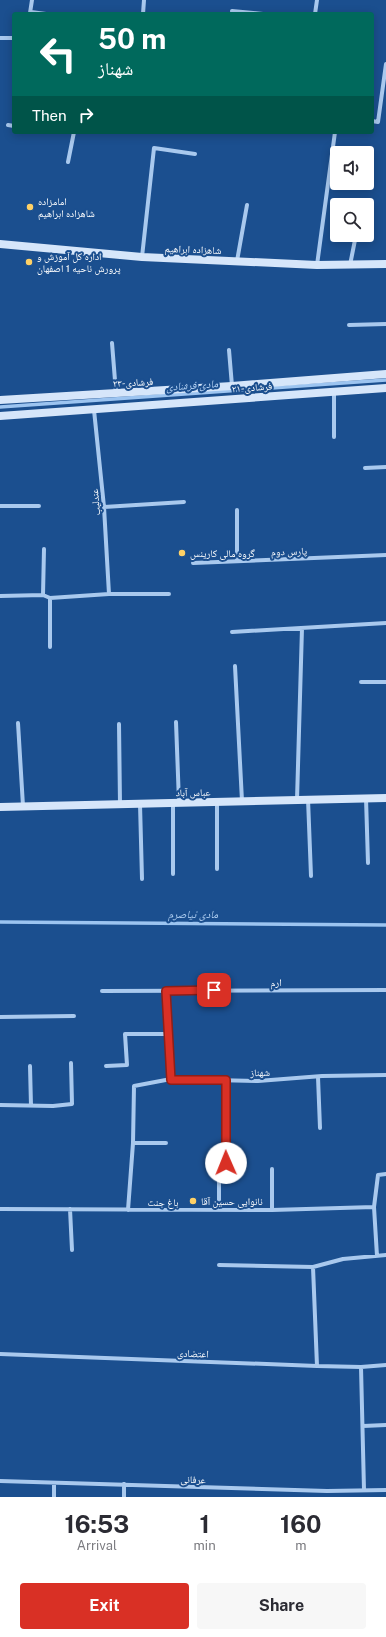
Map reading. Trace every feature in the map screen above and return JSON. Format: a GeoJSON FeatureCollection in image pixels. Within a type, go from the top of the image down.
{"type":"FeatureCollection","features":[{"type":"Feature","properties":{"kind":"street"},"geometry":{"type":"LineString","coordinates":[[30,12],[32,0]]}},
{"type":"Feature","properties":{"kind":"street"},"geometry":{"type":"LineString","coordinates":[[143,12],[144,0]]}},
{"type":"Feature","properties":{"kind":"street"},"geometry":{"type":"LineString","coordinates":[[315,12],[317,0]]}},
{"type":"Feature","properties":{"kind":"street"},"geometry":{"type":"LineString","coordinates":[[232,11],[242,12]]}},
{"type":"Feature","properties":{"kind":"street"},"geometry":{"type":"LineString","coordinates":[[0,38],[12,38]]}},
{"type":"Feature","properties":{"kind":"street"},"geometry":{"type":"LineString","coordinates":[[374,121],[378,122],[384,92],[386,64]]}},
{"type":"Feature","properties":{"kind":"street"},"geometry":{"type":"LineString","coordinates":[[8,125],[12,126]]}},
{"type":"Feature","properties":{"kind":"street"},"geometry":{"type":"LineString","coordinates":[[68,162],[74,134]]}},
{"type":"Feature","properties":{"kind":"street"},"geometry":{"type":"LineString","coordinates":[[317,265],[335,134]]}},
{"type":"Feature","properties":{"kind":"street"},"geometry":{"type":"LineString","coordinates":[[142,257],[154,148],[195,154]]}},
{"type":"Feature","properties":{"kind":"street"},"geometry":{"type":"LineString","coordinates":[[237,261],[246,205]]}},
{"type":"Feature","properties":{"kind":"street"},"geometry":{"type":"LineString","coordinates":[[350,265],[355,242]]}},
{"type":"Feature","properties":{"kind":"street","name":"شاهزاده ابراهیم"},"geometry":{"type":"LineString","coordinates":[[0,244],[142,257],[317,265],[386,264]]}},
{"type":"Feature","properties":{"kind":"street"},"geometry":{"type":"LineString","coordinates":[[349,325],[386,324]]}},
{"type":"Feature","properties":{"kind":"street"},"geometry":{"type":"LineString","coordinates":[[112,343],[116,393]]}},
{"type":"Feature","properties":{"kind":"street"},"geometry":{"type":"LineString","coordinates":[[229,350],[232,386]]}},
{"type":"Feature","properties":{"kind":"street","name":"۲۳-فرشادی"},"geometry":{"type":"LineString","coordinates":[[0,400],[232,386],[386,374]]}},
{"type":"Feature","properties":{"kind":"street","name":"۲۱-فرشادی"},"geometry":{"type":"LineString","coordinates":[[0,416],[386,388]]}},
{"type":"Feature","properties":{"kind":"street"},"geometry":{"type":"LineString","coordinates":[[334,391],[334,437]]}},
{"type":"Feature","properties":{"kind":"street","name":"عندلیب"},"geometry":{"type":"LineString","coordinates":[[94,410],[104,507],[110,594]]}},
{"type":"Feature","properties":{"kind":"street"},"geometry":{"type":"LineString","coordinates":[[365,468],[386,468]]}},
{"type":"Feature","properties":{"kind":"street"},"geometry":{"type":"LineString","coordinates":[[104,507],[184,502]]}},
{"type":"Feature","properties":{"kind":"street"},"geometry":{"type":"LineString","coordinates":[[0,506],[39,506]]}},
{"type":"Feature","properties":{"kind":"street"},"geometry":{"type":"LineString","coordinates":[[237,510],[237,561]]}},
{"type":"Feature","properties":{"kind":"street"},"geometry":{"type":"LineString","coordinates":[[43,595],[44,549]]}},
{"type":"Feature","properties":{"kind":"street","name":"پارس دوم"},"geometry":{"type":"LineString","coordinates":[[193,563],[386,555]]}},
{"type":"Feature","properties":{"kind":"street"},"geometry":{"type":"LineString","coordinates":[[0,596],[43,595],[50,598],[110,594],[169,594]]}},
{"type":"Feature","properties":{"kind":"street"},"geometry":{"type":"LineString","coordinates":[[50,598],[50,647]]}},
{"type":"Feature","properties":{"kind":"street"},"geometry":{"type":"LineString","coordinates":[[232,632],[386,623]]}},
{"type":"Feature","properties":{"kind":"street"},"geometry":{"type":"LineString","coordinates":[[297,800],[302,628]]}},
{"type":"Feature","properties":{"kind":"street"},"geometry":{"type":"LineString","coordinates":[[235,666],[242,801]]}},
{"type":"Feature","properties":{"kind":"street"},"geometry":{"type":"LineString","coordinates":[[361,682],[386,682]]}},
{"type":"Feature","properties":{"kind":"street"},"geometry":{"type":"LineString","coordinates":[[173,874],[176,802],[176,722]]}},
{"type":"Feature","properties":{"kind":"street"},"geometry":{"type":"LineString","coordinates":[[18,723],[23,806]]}},
{"type":"Feature","properties":{"kind":"street"},"geometry":{"type":"LineString","coordinates":[[118,724],[120,804]]}},
{"type":"Feature","properties":{"kind":"street"},"geometry":{"type":"LineString","coordinates":[[366,798],[368,863]]}},
{"type":"Feature","properties":{"kind":"street","name":"عباس آباد"},"geometry":{"type":"LineString","coordinates":[[0,807],[386,798]]}},
{"type":"Feature","properties":{"kind":"street"},"geometry":{"type":"LineString","coordinates":[[308,799],[311,876]]}},
{"type":"Feature","properties":{"kind":"street"},"geometry":{"type":"LineString","coordinates":[[217,801],[217,869]]}},
{"type":"Feature","properties":{"kind":"street"},"geometry":{"type":"LineString","coordinates":[[140,803],[142,879]]}},
{"type":"Feature","properties":{"kind":"street","name":"ارم"},"geometry":{"type":"LineString","coordinates":[[102,991],[386,990]]}},
{"type":"Feature","properties":{"kind":"street"},"geometry":{"type":"LineString","coordinates":[[166,991],[171,1080]]}},
{"type":"Feature","properties":{"kind":"street"},"geometry":{"type":"LineString","coordinates":[[0,1017],[74,1016]]}},
{"type":"Feature","properties":{"kind":"street"},"geometry":{"type":"LineString","coordinates":[[106,1066],[127,1065],[125,1034],[169,1034]]}},
{"type":"Feature","properties":{"kind":"street"},"geometry":{"type":"LineString","coordinates":[[0,1105],[52,1106],[72,1104],[71,1063]]}},
{"type":"Feature","properties":{"kind":"street"},"geometry":{"type":"LineString","coordinates":[[30,1066],[31,1106]]}},
{"type":"Feature","properties":{"kind":"street","name":"شهناز"},"geometry":{"type":"LineString","coordinates":[[133,1143],[134,1086],[171,1080],[258,1081],[386,1075]]}},
{"type":"Feature","properties":{"kind":"street"},"geometry":{"type":"LineString","coordinates":[[318,1077],[320,1128]]}},
{"type":"Feature","properties":{"kind":"street"},"geometry":{"type":"LineString","coordinates":[[219,1210],[219,1168],[226,1163],[226,1080]]}},
{"type":"Feature","properties":{"kind":"street"},"geometry":{"type":"LineString","coordinates":[[128,1210],[133,1143],[166,1144]]}},
{"type":"Feature","properties":{"kind":"street"},"geometry":{"type":"LineString","coordinates":[[272,1169],[272,1210]]}},
{"type":"Feature","properties":{"kind":"street"},"geometry":{"type":"LineString","coordinates":[[377,1256],[374,1207],[378,1175],[386,1174]]}},
{"type":"Feature","properties":{"kind":"street","name":"باغ جنت"},"geometry":{"type":"LineString","coordinates":[[0,1209],[272,1210],[374,1207]]}},
{"type":"Feature","properties":{"kind":"street"},"geometry":{"type":"LineString","coordinates":[[70,1209],[72,1250]]}},
{"type":"Feature","properties":{"kind":"street"},"geometry":{"type":"LineString","coordinates":[[219,1264],[312,1267],[343,1260],[386,1255]]}},
{"type":"Feature","properties":{"kind":"street"},"geometry":{"type":"LineString","coordinates":[[312,1267],[317,1366]]}},
{"type":"Feature","properties":{"kind":"street","name":"اعتضادی"},"geometry":{"type":"LineString","coordinates":[[0,1354],[317,1366],[386,1366]]}},
{"type":"Feature","properties":{"kind":"street"},"geometry":{"type":"LineString","coordinates":[[361,1367],[364,1490]]}},
{"type":"Feature","properties":{"kind":"street"},"geometry":{"type":"LineString","coordinates":[[363,1426],[386,1424]]}},
{"type":"Feature","properties":{"kind":"street","name":"عرفانی"},"geometry":{"type":"LineString","coordinates":[[0,1481],[327,1491],[386,1490]]}},
{"type":"Feature","properties":{"kind":"street"},"geometry":{"type":"LineString","coordinates":[[54,1483],[54,1497]]}},
{"type":"Feature","properties":{"kind":"street"},"geometry":{"type":"LineString","coordinates":[[124,1484],[124,1497]]}},
{"type":"Feature","properties":{"kind":"street"},"geometry":{"type":"LineString","coordinates":[[327,1491],[327,1497]]}},
{"type":"Feature","properties":{"kind":"waterway","name":"مادی فرشادی"},"geometry":{"type":"LineString","coordinates":[[0,407],[386,380]]}},
{"type":"Feature","properties":{"kind":"waterway","name":"مادی نیاصرم"},"geometry":{"type":"LineString","coordinates":[[0,922],[386,925]]}},
{"type":"Feature","properties":{"kind":"place","name":"امامزاده شاهزاده ابراهیم"},"geometry":{"type":"Point","coordinates":[30,207]}},
{"type":"Feature","properties":{"kind":"place","name":"اداره کل آموزش و پرورش ناحیه 1 اصفهان"},"geometry":{"type":"Point","coordinates":[29,262]}},
{"type":"Feature","properties":{"kind":"place","name":"گروه مالی کارینس"},"geometry":{"type":"Point","coordinates":[182,553]}},
{"type":"Feature","properties":{"kind":"place","name":"نانوایی حسین آقا"},"geometry":{"type":"Point","coordinates":[193,1201]}},
{"type":"Feature","properties":{"kind":"route"},"geometry":{"type":"LineString","coordinates":[[214,990],[166,991],[171,1080],[226,1080],[226,1163]]}}]}
